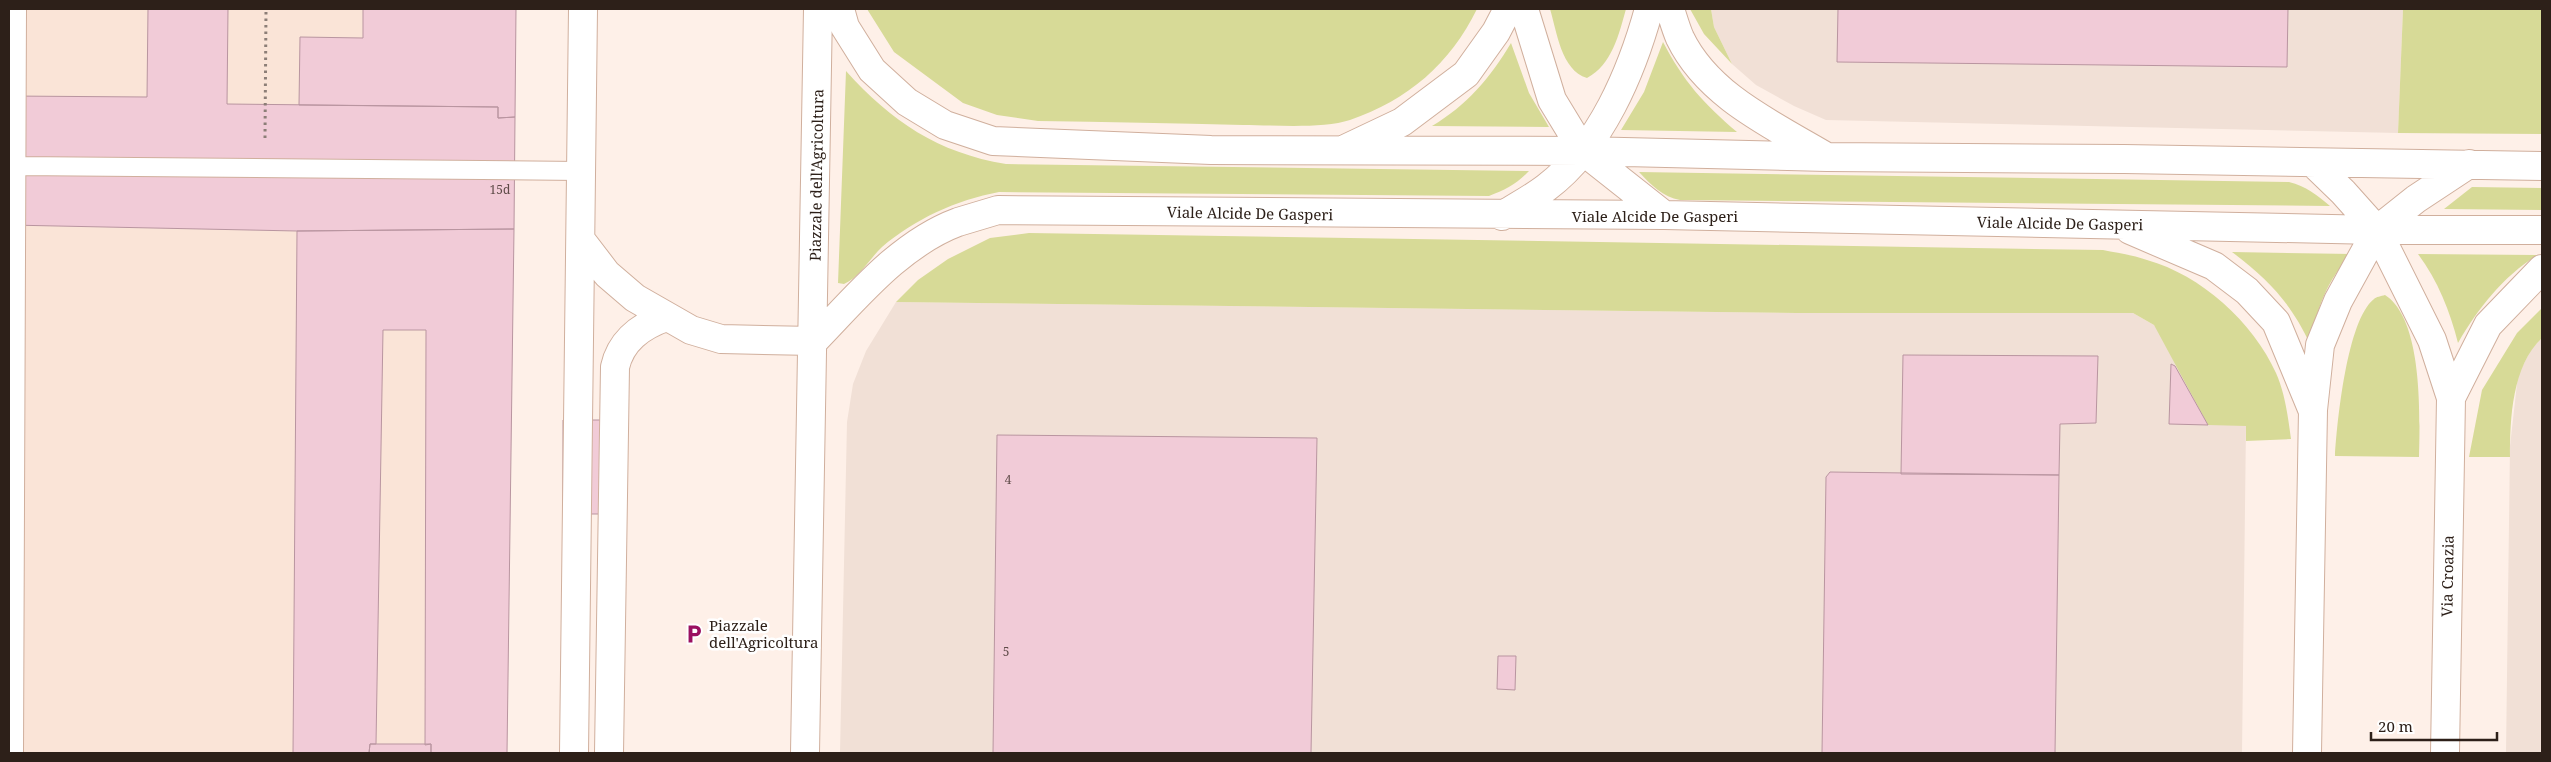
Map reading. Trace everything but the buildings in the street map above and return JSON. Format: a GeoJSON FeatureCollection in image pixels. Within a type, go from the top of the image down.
{"type":"FeatureCollection","features":[{"type":"Feature","properties":{"kind":"street"},"geometry":{"type":"LineString","coordinates":[[574,753],[582,9]]}},
{"type":"Feature","properties":{"kind":"street","name":"Piazzale dell'Agricoltura"},"geometry":{"type":"LineString","coordinates":[[805,753],[814,341],[818,9]]}},
{"type":"Feature","properties":{"kind":"street"},"geometry":{"type":"LineString","coordinates":[[840,9],[845,27],[872,70],[907,102],[945,125],[993,141],[1211,150],[1339,152],[1583,151],[1827,157],[2124,159],[2542,166]]}},
{"type":"Feature","properties":{"kind":"street"},"geometry":{"type":"LineString","coordinates":[[1339,152],[1402,122],[1466,74],[1496,32],[1508,9]]}},
{"type":"Feature","properties":{"kind":"street"},"geometry":{"type":"LineString","coordinates":[[1524,9],[1552,100],[1583,151],[1664,215]]}},
{"type":"Feature","properties":{"kind":"street"},"geometry":{"type":"LineString","coordinates":[[1502,216],[1548,186],[1583,151],[1619,93],[1641,38],[1649,9]]}},
{"type":"Feature","properties":{"kind":"street"},"geometry":{"type":"LineString","coordinates":[[1670,9],[1680,39],[1707,76],[1738,105],[1827,157]]}},
{"type":"Feature","properties":{"kind":"street","name":"Via Croazia"},"geometry":{"type":"LineString","coordinates":[[2313,163],[2343,192],[2377,230],[2432,340],[2451,398],[2448,456],[2445,753]]}},
{"type":"Feature","properties":{"kind":"street"},"geometry":{"type":"LineString","coordinates":[[2307,753],[2313,410],[2320,346],[2338,301],[2377,230],[2416,199],[2469,164]]}},
{"type":"Feature","properties":{"kind":"street","name":"Viale Alcide De Gasperi"},"geometry":{"type":"LineString","coordinates":[[814,341],[872,281],[911,248],[956,223],[998,210],[1502,216],[1664,215],[2377,230],[2542,230]]}},
{"type":"Feature","properties":{"kind":"street"},"geometry":{"type":"LineString","coordinates":[[2116,224],[2214,266],[2247,291],[2276,322],[2313,410]]}},
{"type":"Feature","properties":{"kind":"street"},"geometry":{"type":"LineString","coordinates":[[580,240],[607,274],[635,298],[691,330],[721,338],[814,341]]}},
{"type":"Feature","properties":{"kind":"street","name":"Via Croazia"},"geometry":{"type":"LineString","coordinates":[[2451,398],[2488,325],[2542,270]]}},
{"type":"Feature","properties":{"kind":"street"},"geometry":{"type":"LineString","coordinates":[[609,753],[616,367],[618,354],[636,332],[666,317]]}},
{"type":"Feature","properties":{"kind":"lane"},"geometry":{"type":"LineString","coordinates":[[14,753],[18,9]]}},
{"type":"Feature","properties":{"kind":"lane"},"geometry":{"type":"LineString","coordinates":[[17,166],[581,172]]}},
{"type":"Feature","properties":{"kind":"path"},"geometry":{"type":"LineString","coordinates":[[264,169],[266,9]]}},
{"type":"Feature","properties":{"kind":"shaded area"},"geometry":{"type":"Polygon","coordinates":[[[9,9],[516,9],[507,753],[9,753],[9,9]]]}},
{"type":"Feature","properties":{"kind":"shaded area"},"geometry":{"type":"Polygon","coordinates":[[[1711,9],[2403,9],[2398,133],[1826,120],[1794,106],[1756,85],[1732,64],[1714,27],[1711,9]]]}},
{"type":"Feature","properties":{"kind":"shaded area"},"geometry":{"type":"Polygon","coordinates":[[[896,302],[1797,313],[2133,313],[2154,325],[2246,426],[2242,753],[840,753],[847,422],[853,384],[866,351],[896,302]]]}},
{"type":"Feature","properties":{"kind":"shaded area"},"geometry":{"type":"Polygon","coordinates":[[[2542,338],[2542,753],[2506,753],[2510,446],[2518,375],[2532,348],[2542,338]]]}},
{"type":"Feature","properties":{"kind":"green space"},"geometry":{"type":"Polygon","coordinates":[[[867,9],[1477,9],[1454,47],[1425,78],[1409,91],[1371,112],[1350,120],[1326,125],[1297,126],[1038,121],[997,115],[963,103],[894,52],[867,9]]]}},
{"type":"Feature","properties":{"kind":"green space"},"geometry":{"type":"Polygon","coordinates":[[[1550,9],[1626,9],[1617,38],[1608,57],[1596,72],[1587,78],[1578,74],[1566,59],[1561,49],[1550,9]]]}},
{"type":"Feature","properties":{"kind":"green space"},"geometry":{"type":"Polygon","coordinates":[[[1690,9],[1711,9],[1714,27],[1732,64],[1704,34],[1690,9]]]}},
{"type":"Feature","properties":{"kind":"green space"},"geometry":{"type":"Polygon","coordinates":[[[2403,9],[2542,9],[2542,134],[2398,133],[2403,9]]]}},
{"type":"Feature","properties":{"kind":"green space"},"geometry":{"type":"Polygon","coordinates":[[[1663,42],[1695,91],[1737,132],[1621,130],[1644,92],[1663,42]]]}},
{"type":"Feature","properties":{"kind":"green space"},"geometry":{"type":"Polygon","coordinates":[[[1511,43],[1529,93],[1549,127],[1432,126],[1456,109],[1477,90],[1495,68],[1511,43]]]}},
{"type":"Feature","properties":{"kind":"green space"},"geometry":{"type":"Polygon","coordinates":[[[846,71],[880,105],[917,132],[959,152],[1006,164],[1529,171],[1520,180],[1489,196],[999,192],[967,200],[922,219],[882,247],[860,272],[844,284],[838,283],[846,71]]]}},
{"type":"Feature","properties":{"kind":"green space"},"geometry":{"type":"Polygon","coordinates":[[[1639,172],[2289,182],[2306,188],[2330,206],[1680,200],[1663,193],[1639,172]]]}},
{"type":"Feature","properties":{"kind":"green space"},"geometry":{"type":"Polygon","coordinates":[[[2472,187],[2542,188],[2542,210],[2444,209],[2472,187]]]}},
{"type":"Feature","properties":{"kind":"green space"},"geometry":{"type":"Polygon","coordinates":[[[1029,233],[2103,250],[2142,258],[2187,277],[2223,303],[2239,319],[2254,336],[2276,373],[2284,397],[2291,439],[2246,441],[2246,426],[2208,425],[2154,325],[2133,313],[1797,313],[896,302],[918,280],[948,259],[990,238],[1029,233]]]}},
{"type":"Feature","properties":{"kind":"green space"},"geometry":{"type":"Polygon","coordinates":[[[2232,252],[2353,254],[2329,284],[2316,319],[2310,344],[2295,316],[2277,293],[2257,272],[2232,252]]]}},
{"type":"Feature","properties":{"kind":"green space"},"geometry":{"type":"Polygon","coordinates":[[[2418,254],[2537,255],[2513,273],[2492,294],[2474,317],[2458,343],[2442,297],[2432,275],[2418,254]]]}},
{"type":"Feature","properties":{"kind":"green space"},"geometry":{"type":"Polygon","coordinates":[[[2385,295],[2397,307],[2413,346],[2419,394],[2419,457],[2335,456],[2341,397],[2350,349],[2365,310],[2374,299],[2385,295]]]}},
{"type":"Feature","properties":{"kind":"green space"},"geometry":{"type":"Polygon","coordinates":[[[2542,308],[2542,338],[2524,363],[2515,393],[2512,410],[2510,457],[2469,457],[2482,390],[2517,333],[2542,308]]]}},
{"type":"Feature","properties":{"kind":"place","name":"Piazzale dell'Agricoltura"},"geometry":{"type":"Point","coordinates":[694,634]}}]}
